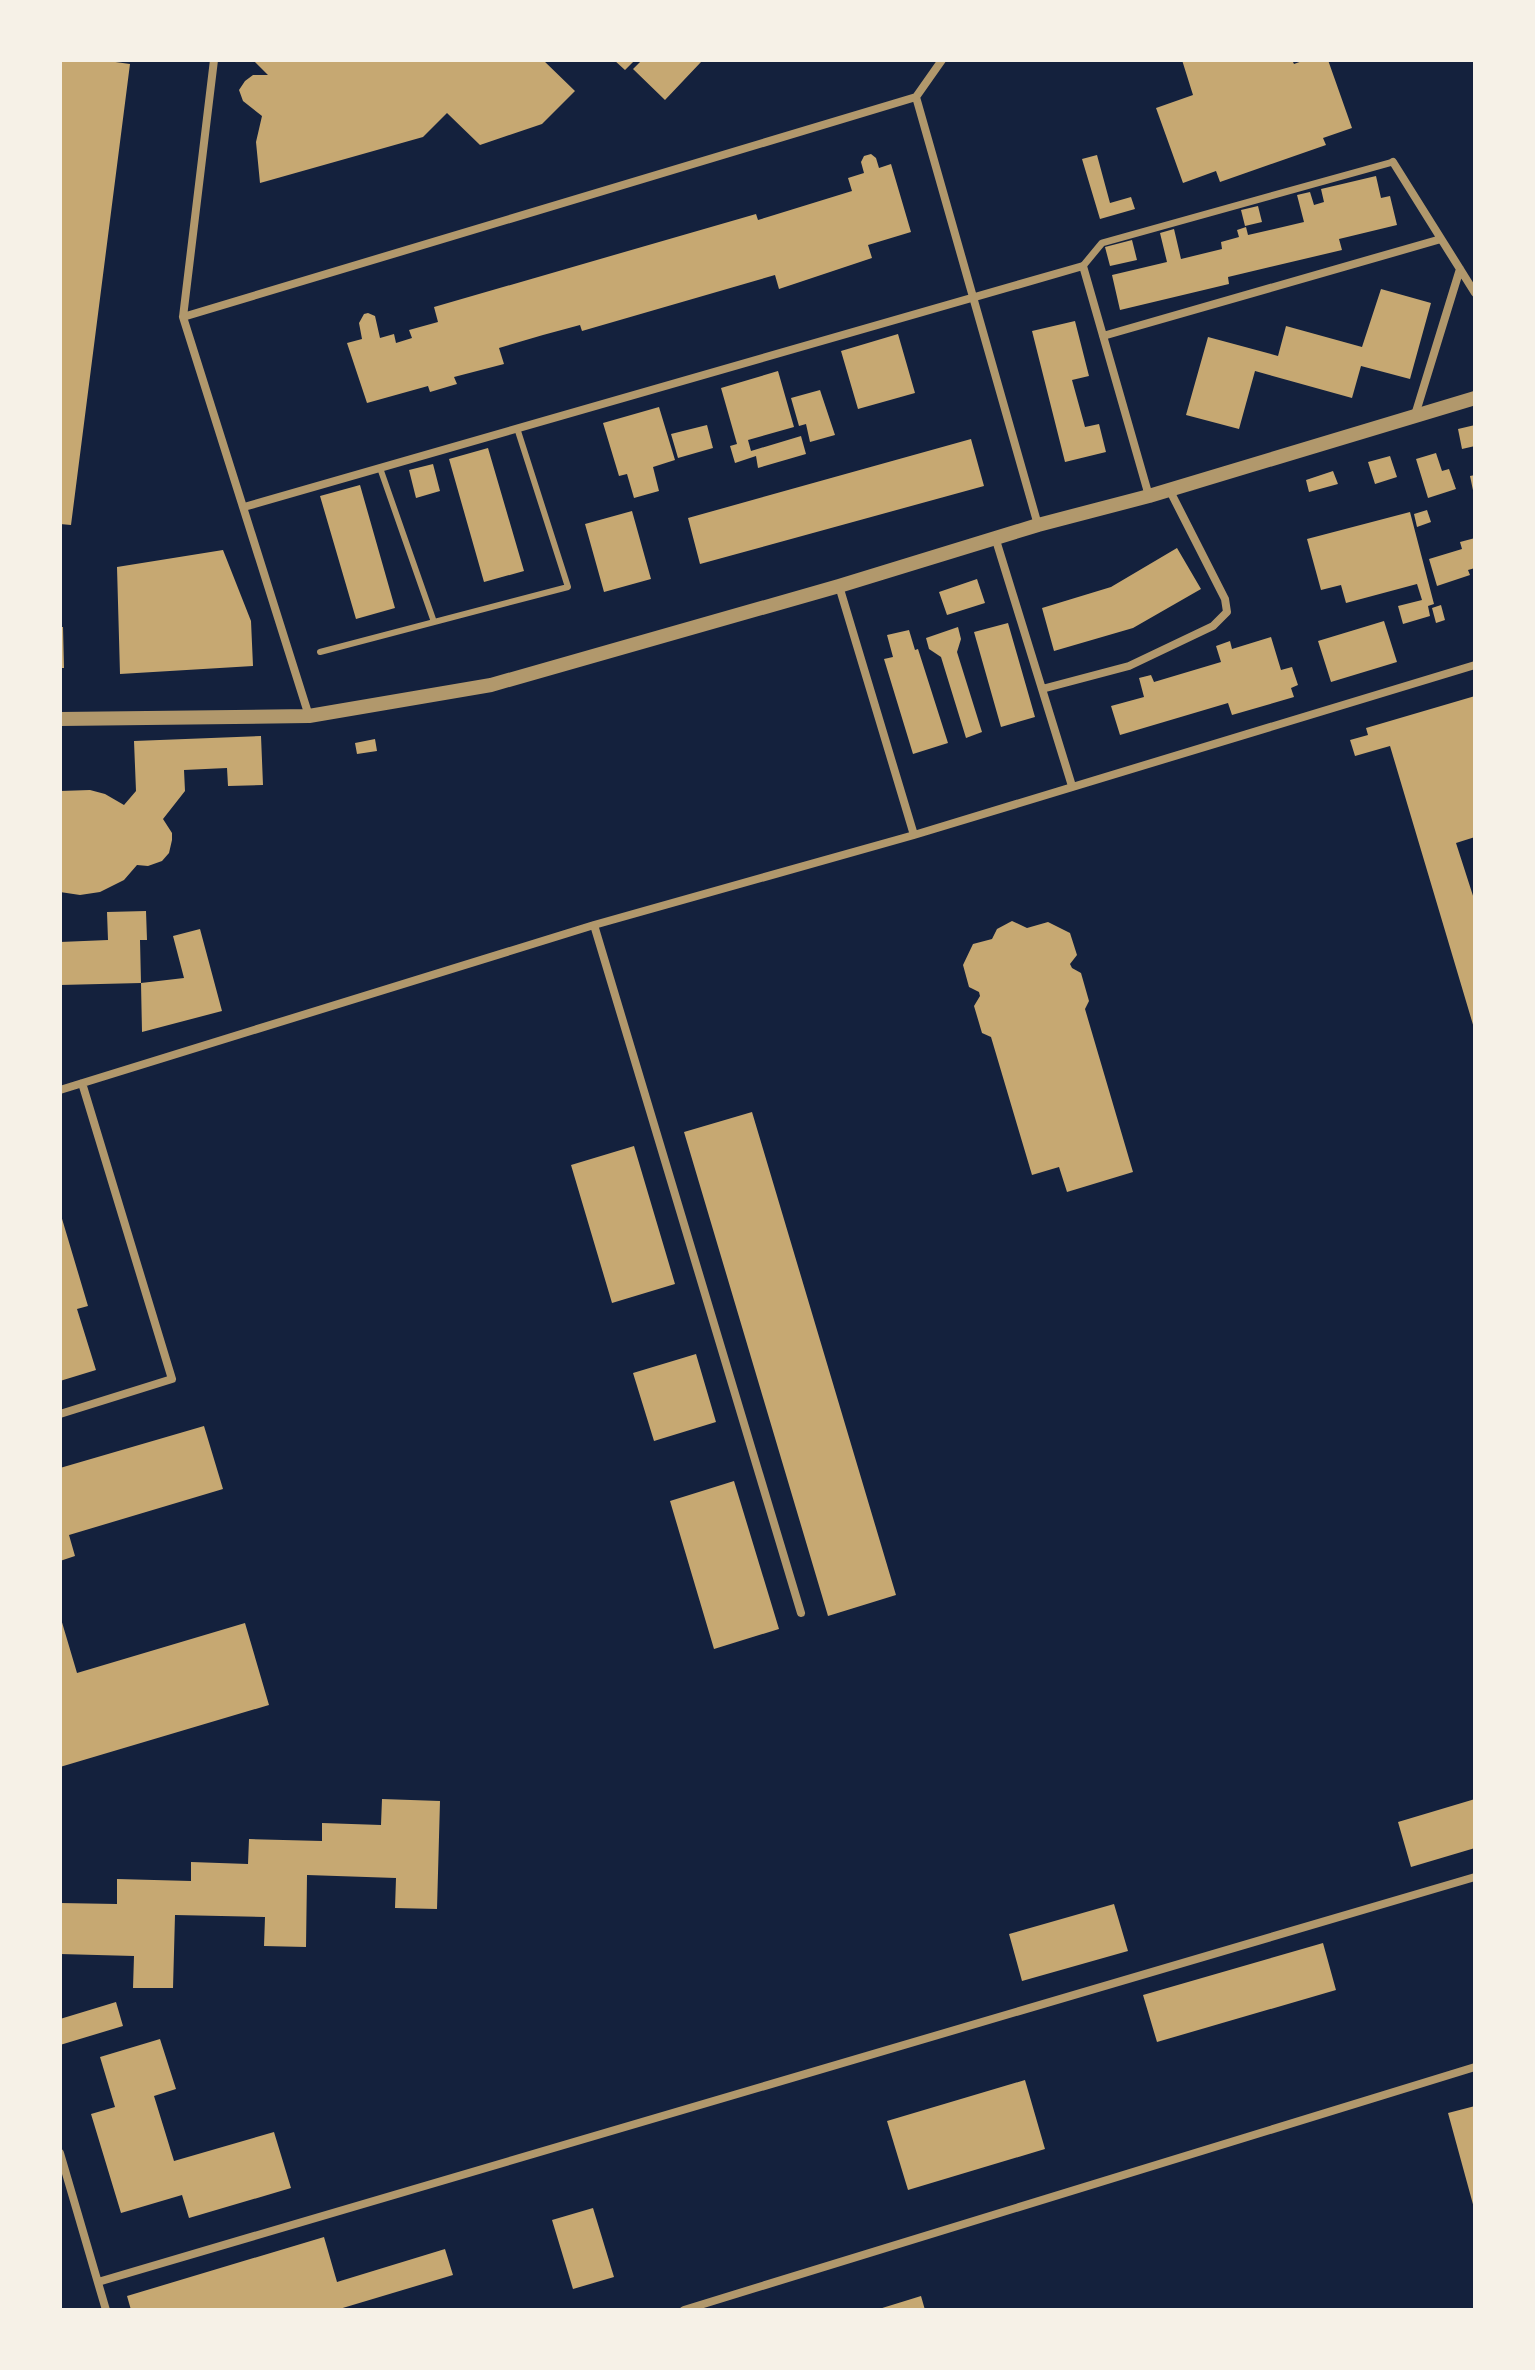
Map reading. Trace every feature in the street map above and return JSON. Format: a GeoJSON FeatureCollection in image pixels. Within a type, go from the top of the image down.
{"type":"FeatureCollection","features":[{"type":"Feature","properties":{"kind":"street"},"geometry":{"type":"LineString","coordinates":[[214,60],[183,317],[309,716]]}},
{"type":"Feature","properties":{"kind":"street"},"geometry":{"type":"LineString","coordinates":[[183,317],[916,97],[942,60]]}},
{"type":"Feature","properties":{"kind":"street"},"geometry":{"type":"LineString","coordinates":[[916,97],[1038,525]]}},
{"type":"Feature","properties":{"kind":"street"},"geometry":{"type":"LineString","coordinates":[[244,507],[1083,266],[1102,243],[1393,162],[1475,293]]}},
{"type":"Feature","properties":{"kind":"street"},"geometry":{"type":"LineString","coordinates":[[1103,336],[1441,239]]}},
{"type":"Feature","properties":{"kind":"street"},"geometry":{"type":"LineString","coordinates":[[1083,266],[1149,496]]}},
{"type":"Feature","properties":{"kind":"street"},"geometry":{"type":"LineString","coordinates":[[1415,416],[1460,269]]}},
{"type":"Feature","properties":{"kind":"street"},"geometry":{"type":"LineString","coordinates":[[60,719],[309,716],[491,685],[839,586],[995,537],[1149,496],[1475,398]]}},
{"type":"Feature","properties":{"kind":"street"},"geometry":{"type":"LineString","coordinates":[[1042,689],[1129,666],[1213,626],[1227,612],[1225,599],[1169,489]]}},
{"type":"Feature","properties":{"kind":"street"},"geometry":{"type":"LineString","coordinates":[[995,537],[1072,786]]}},
{"type":"Feature","properties":{"kind":"street"},"geometry":{"type":"LineString","coordinates":[[839,586],[914,835]]}},
{"type":"Feature","properties":{"kind":"street"},"geometry":{"type":"LineString","coordinates":[[60,1090],[594,925],[914,835],[1475,665]]}},
{"type":"Feature","properties":{"kind":"street"},"geometry":{"type":"LineString","coordinates":[[594,925],[801,1613]]}},
{"type":"Feature","properties":{"kind":"street"},"geometry":{"type":"LineString","coordinates":[[60,1414],[172,1379],[82,1083]]}},
{"type":"Feature","properties":{"kind":"street"},"geometry":{"type":"LineString","coordinates":[[98,2282],[1475,1877]]}},
{"type":"Feature","properties":{"kind":"street"},"geometry":{"type":"LineString","coordinates":[[684,2310],[1475,2067]]}},
{"type":"Feature","properties":{"kind":"street"},"geometry":{"type":"LineString","coordinates":[[60,2153],[106,2310]]}},
{"type":"Feature","properties":{"kind":"lane"},"geometry":{"type":"LineString","coordinates":[[320,652],[568,587],[517,428]]}},
{"type":"Feature","properties":{"kind":"lane"},"geometry":{"type":"LineString","coordinates":[[380,468],[434,622]]}},
{"type":"Feature","properties":{"kind":"building"},"geometry":{"type":"Polygon","coordinates":[[[60,60],[130,64],[71,525],[60,524],[60,60]]]}},
{"type":"Feature","properties":{"kind":"building"},"geometry":{"type":"Polygon","coordinates":[[[253,60],[543,60],[575,91],[542,124],[480,145],[447,113],[423,137],[260,183],[256,142],[262,116],[243,101],[239,90],[253,75],[268,75],[253,60]]]}},
{"type":"Feature","properties":{"kind":"building"},"geometry":{"type":"Polygon","coordinates":[[[614,60],[635,60],[625,70],[614,60]]]}},
{"type":"Feature","properties":{"kind":"building"},"geometry":{"type":"Polygon","coordinates":[[[642,60],[701,62],[665,100],[633,69],[642,60]]]}},
{"type":"Feature","properties":{"kind":"building"},"geometry":{"type":"Polygon","coordinates":[[[1182,60],[1292,60],[1294,64],[1305,60],[1328,60],[1352,128],[1323,138],[1326,145],[1220,182],[1216,171],[1183,183],[1156,108],[1193,95],[1182,60]]]}},
{"type":"Feature","properties":{"kind":"building"},"geometry":{"type":"Polygon","coordinates":[[[871,154],[879,168],[891,164],[911,232],[868,245],[872,258],[779,289],[775,275],[582,331],[580,325],[543,335],[499,348],[504,364],[454,377],[457,384],[430,392],[428,386],[367,403],[347,343],[362,339],[359,323],[364,314],[375,316],[380,338],[394,334],[396,343],[412,338],[409,330],[438,322],[434,307],[756,214],[758,220],[852,191],[848,178],[864,173],[861,162],[864,156],[871,154]]]}},
{"type":"Feature","properties":{"kind":"building"},"geometry":{"type":"Polygon","coordinates":[[[1097,155],[1110,203],[1131,197],[1135,209],[1100,219],[1082,159],[1097,155]]]}},
{"type":"Feature","properties":{"kind":"building"},"geometry":{"type":"Polygon","coordinates":[[[1376,176],[1381,198],[1390,196],[1397,225],[1339,239],[1342,250],[1228,277],[1229,284],[1120,310],[1112,275],[1167,262],[1160,233],[1174,229],[1181,259],[1222,249],[1221,242],[1239,237],[1237,230],[1246,227],[1248,235],[1304,222],[1297,195],[1310,192],[1314,205],[1324,202],[1321,189],[1376,176]]]}},
{"type":"Feature","properties":{"kind":"building"},"geometry":{"type":"Polygon","coordinates":[[[1258,206],[1262,222],[1245,226],[1241,210],[1258,206]]]}},
{"type":"Feature","properties":{"kind":"building"},"geometry":{"type":"Polygon","coordinates":[[[1132,240],[1137,260],[1110,266],[1105,247],[1132,240]]]}},
{"type":"Feature","properties":{"kind":"building"},"geometry":{"type":"Polygon","coordinates":[[[1381,289],[1431,303],[1410,379],[1361,366],[1352,398],[1255,371],[1239,429],[1186,415],[1208,337],[1278,356],[1286,326],[1362,347],[1381,289]]]}},
{"type":"Feature","properties":{"kind":"building"},"geometry":{"type":"Polygon","coordinates":[[[1075,321],[1089,376],[1072,380],[1085,427],[1099,424],[1106,452],[1065,462],[1032,331],[1075,321]]]}},
{"type":"Feature","properties":{"kind":"building"},"geometry":{"type":"Polygon","coordinates":[[[898,334],[915,393],[858,409],[841,351],[898,334]]]}},
{"type":"Feature","properties":{"kind":"building"},"geometry":{"type":"Polygon","coordinates":[[[778,371],[794,427],[748,440],[751,451],[801,436],[806,454],[758,468],[756,456],[735,463],[730,446],[737,444],[721,388],[778,371]]]}},
{"type":"Feature","properties":{"kind":"building"},"geometry":{"type":"Polygon","coordinates":[[[820,390],[835,435],[810,442],[806,424],[799,426],[791,398],[820,390]]]}},
{"type":"Feature","properties":{"kind":"building"},"geometry":{"type":"Polygon","coordinates":[[[659,407],[675,460],[653,467],[659,491],[634,498],[627,474],[619,476],[603,423],[659,407]]]}},
{"type":"Feature","properties":{"kind":"building"},"geometry":{"type":"Polygon","coordinates":[[[707,425],[713,448],[678,458],[671,434],[707,425]]]}},
{"type":"Feature","properties":{"kind":"building"},"geometry":{"type":"Polygon","coordinates":[[[1475,425],[1475,446],[1462,449],[1458,429],[1475,425]]]}},
{"type":"Feature","properties":{"kind":"building"},"geometry":{"type":"Polygon","coordinates":[[[971,439],[984,486],[700,564],[688,518],[971,439]]]}},
{"type":"Feature","properties":{"kind":"building"},"geometry":{"type":"Polygon","coordinates":[[[488,448],[524,571],[484,582],[449,459],[488,448]]]}},
{"type":"Feature","properties":{"kind":"building"},"geometry":{"type":"Polygon","coordinates":[[[1436,453],[1442,471],[1449,469],[1456,489],[1428,498],[1416,459],[1436,453]]]}},
{"type":"Feature","properties":{"kind":"building"},"geometry":{"type":"Polygon","coordinates":[[[1390,456],[1397,477],[1375,484],[1368,462],[1390,456]]]}},
{"type":"Feature","properties":{"kind":"building"},"geometry":{"type":"Polygon","coordinates":[[[433,464],[440,491],[416,498],[409,470],[433,464]]]}},
{"type":"Feature","properties":{"kind":"building"},"geometry":{"type":"Polygon","coordinates":[[[1333,471],[1338,484],[1309,492],[1306,480],[1333,471]]]}},
{"type":"Feature","properties":{"kind":"building"},"geometry":{"type":"Polygon","coordinates":[[[1475,475],[1475,494],[1474,495],[1470,476],[1475,475]]]}},
{"type":"Feature","properties":{"kind":"building"},"geometry":{"type":"Polygon","coordinates":[[[360,485],[395,608],[356,619],[320,496],[360,485]]]}},
{"type":"Feature","properties":{"kind":"building"},"geometry":{"type":"Polygon","coordinates":[[[1427,510],[1431,522],[1417,527],[1414,514],[1427,510]]]}},
{"type":"Feature","properties":{"kind":"building"},"geometry":{"type":"Polygon","coordinates":[[[632,511],[651,579],[604,592],[585,524],[632,511]]]}},
{"type":"Feature","properties":{"kind":"building"},"geometry":{"type":"Polygon","coordinates":[[[1410,512],[1434,604],[1428,606],[1430,616],[1403,624],[1398,606],[1422,600],[1417,584],[1346,603],[1341,585],[1321,590],[1307,539],[1410,512]]]}},
{"type":"Feature","properties":{"kind":"building"},"geometry":{"type":"Polygon","coordinates":[[[1475,538],[1475,568],[1468,570],[1470,575],[1437,586],[1429,559],[1462,549],[1460,542],[1475,538]]]}},
{"type":"Feature","properties":{"kind":"building"},"geometry":{"type":"Polygon","coordinates":[[[1177,548],[1201,589],[1133,628],[1054,651],[1042,608],[1111,587],[1177,548]]]}},
{"type":"Feature","properties":{"kind":"building"},"geometry":{"type":"Polygon","coordinates":[[[223,550],[251,621],[253,666],[120,674],[117,567],[223,550]]]}},
{"type":"Feature","properties":{"kind":"building"},"geometry":{"type":"Polygon","coordinates":[[[977,579],[985,603],[947,615],[939,592],[977,579]]]}},
{"type":"Feature","properties":{"kind":"building"},"geometry":{"type":"Polygon","coordinates":[[[1441,605],[1445,620],[1436,623],[1432,608],[1441,605]]]}},
{"type":"Feature","properties":{"kind":"building"},"geometry":{"type":"Polygon","coordinates":[[[1384,621],[1397,662],[1331,682],[1318,641],[1384,621]]]}},
{"type":"Feature","properties":{"kind":"building"},"geometry":{"type":"Polygon","coordinates":[[[1008,623],[1035,717],[1001,727],[974,632],[1008,623]]]}},
{"type":"Feature","properties":{"kind":"building"},"geometry":{"type":"Polygon","coordinates":[[[60,627],[63,627],[64,668],[60,668],[60,627]]]}},
{"type":"Feature","properties":{"kind":"building"},"geometry":{"type":"Polygon","coordinates":[[[958,627],[961,639],[957,652],[982,732],[966,738],[941,657],[929,649],[926,638],[958,627]]]}},
{"type":"Feature","properties":{"kind":"building"},"geometry":{"type":"Polygon","coordinates":[[[909,630],[948,743],[913,754],[884,659],[893,657],[887,635],[909,630]]]}},
{"type":"Feature","properties":{"kind":"building"},"geometry":{"type":"Polygon","coordinates":[[[1271,637],[1281,670],[1292,667],[1298,685],[1291,688],[1294,697],[1232,715],[1228,703],[1120,735],[1111,706],[1144,697],[1139,678],[1151,675],[1154,682],[1221,662],[1216,646],[1230,641],[1232,649],[1271,637]]]}},
{"type":"Feature","properties":{"kind":"building"},"geometry":{"type":"Polygon","coordinates":[[[1475,696],[1475,837],[1456,843],[1475,902],[1474,1028],[1390,746],[1355,756],[1350,740],[1368,735],[1366,728],[1475,696]]]}},
{"type":"Feature","properties":{"kind":"building"},"geometry":{"type":"Polygon","coordinates":[[[261,736],[263,785],[228,786],[227,768],[184,770],[185,791],[163,819],[172,833],[172,840],[169,853],[162,861],[148,866],[137,865],[124,880],[100,892],[80,895],[60,892],[60,791],[90,790],[124,805],[136,791],[134,741],[261,736]]]}},
{"type":"Feature","properties":{"kind":"building"},"geometry":{"type":"Polygon","coordinates":[[[375,739],[377,751],[357,754],[355,743],[375,739]]]}},
{"type":"Feature","properties":{"kind":"building"},"geometry":{"type":"Polygon","coordinates":[[[146,911],[147,940],[140,940],[141,983],[60,985],[60,942],[108,940],[107,912],[146,911]]]}},
{"type":"Feature","properties":{"kind":"building"},"geometry":{"type":"Polygon","coordinates":[[[1012,921],[1027,928],[1048,922],[1070,933],[1077,955],[1070,964],[1081,973],[1089,1001],[1085,1009],[1133,1172],[1067,1192],[1059,1167],[1032,1175],[991,1037],[982,1033],[974,1006],[979,992],[969,987],[963,965],[973,944],[992,939],[997,929],[1012,921]]]}},
{"type":"Feature","properties":{"kind":"building"},"geometry":{"type":"Polygon","coordinates":[[[200,929],[222,1011],[142,1032],[141,983],[184,978],[173,936],[200,929]]]}},
{"type":"Feature","properties":{"kind":"building"},"geometry":{"type":"Polygon","coordinates":[[[752,1112],[896,1595],[828,1616],[684,1132],[752,1112]]]}},
{"type":"Feature","properties":{"kind":"building"},"geometry":{"type":"Polygon","coordinates":[[[634,1146],[675,1284],[612,1303],[571,1165],[634,1146]]]}},
{"type":"Feature","properties":{"kind":"building"},"geometry":{"type":"Polygon","coordinates":[[[60,1212],[88,1306],[77,1309],[96,1370],[60,1381],[60,1212]]]}},
{"type":"Feature","properties":{"kind":"building"},"geometry":{"type":"Polygon","coordinates":[[[696,1354],[716,1422],[654,1441],[633,1373],[696,1354]]]}},
{"type":"Feature","properties":{"kind":"building"},"geometry":{"type":"Polygon","coordinates":[[[204,1426],[223,1489],[69,1535],[75,1556],[60,1561],[60,1468],[204,1426]]]}},
{"type":"Feature","properties":{"kind":"building"},"geometry":{"type":"Polygon","coordinates":[[[734,1481],[779,1629],[714,1649],[670,1501],[734,1481]]]}},
{"type":"Feature","properties":{"kind":"building"},"geometry":{"type":"Polygon","coordinates":[[[61,1619],[77,1673],[245,1623],[269,1705],[60,1767],[61,1619]]]}},
{"type":"Feature","properties":{"kind":"building"},"geometry":{"type":"Polygon","coordinates":[[[382,1799],[440,1801],[437,1909],[395,1908],[396,1878],[307,1875],[306,1947],[264,1946],[265,1917],[175,1915],[173,1988],[133,1988],[134,1956],[60,1954],[60,1903],[117,1904],[117,1879],[191,1881],[191,1862],[248,1864],[249,1839],[322,1841],[322,1823],[381,1825],[382,1799]]]}},
{"type":"Feature","properties":{"kind":"building"},"geometry":{"type":"Polygon","coordinates":[[[1475,1799],[1475,1848],[1411,1867],[1398,1822],[1475,1799]]]}},
{"type":"Feature","properties":{"kind":"building"},"geometry":{"type":"Polygon","coordinates":[[[1114,1904],[1128,1951],[1022,1981],[1009,1934],[1114,1904]]]}},
{"type":"Feature","properties":{"kind":"building"},"geometry":{"type":"Polygon","coordinates":[[[1323,1943],[1336,1990],[1157,2042],[1143,1995],[1323,1943]]]}},
{"type":"Feature","properties":{"kind":"building"},"geometry":{"type":"Polygon","coordinates":[[[116,2002],[123,2026],[60,2045],[60,2019],[116,2002]]]}},
{"type":"Feature","properties":{"kind":"building"},"geometry":{"type":"Polygon","coordinates":[[[160,2039],[176,2089],[154,2096],[174,2161],[274,2132],[291,2188],[189,2218],[182,2195],[121,2213],[91,2114],[115,2107],[100,2057],[160,2039]]]}},
{"type":"Feature","properties":{"kind":"building"},"geometry":{"type":"Polygon","coordinates":[[[1025,2080],[1045,2149],[908,2190],[887,2121],[1025,2080]]]}},
{"type":"Feature","properties":{"kind":"building"},"geometry":{"type":"Polygon","coordinates":[[[1475,2106],[1475,2208],[1474,2208],[1448,2113],[1475,2106]]]}},
{"type":"Feature","properties":{"kind":"building"},"geometry":{"type":"Polygon","coordinates":[[[593,2208],[614,2277],[573,2289],[552,2220],[593,2208]]]}},
{"type":"Feature","properties":{"kind":"building"},"geometry":{"type":"Polygon","coordinates":[[[324,2237],[337,2282],[445,2249],[453,2275],[336,2310],[131,2310],[127,2296],[324,2237]]]}},
{"type":"Feature","properties":{"kind":"building"},"geometry":{"type":"Polygon","coordinates":[[[921,2296],[925,2310],[879,2310],[879,2309],[921,2296]]]}}]}
